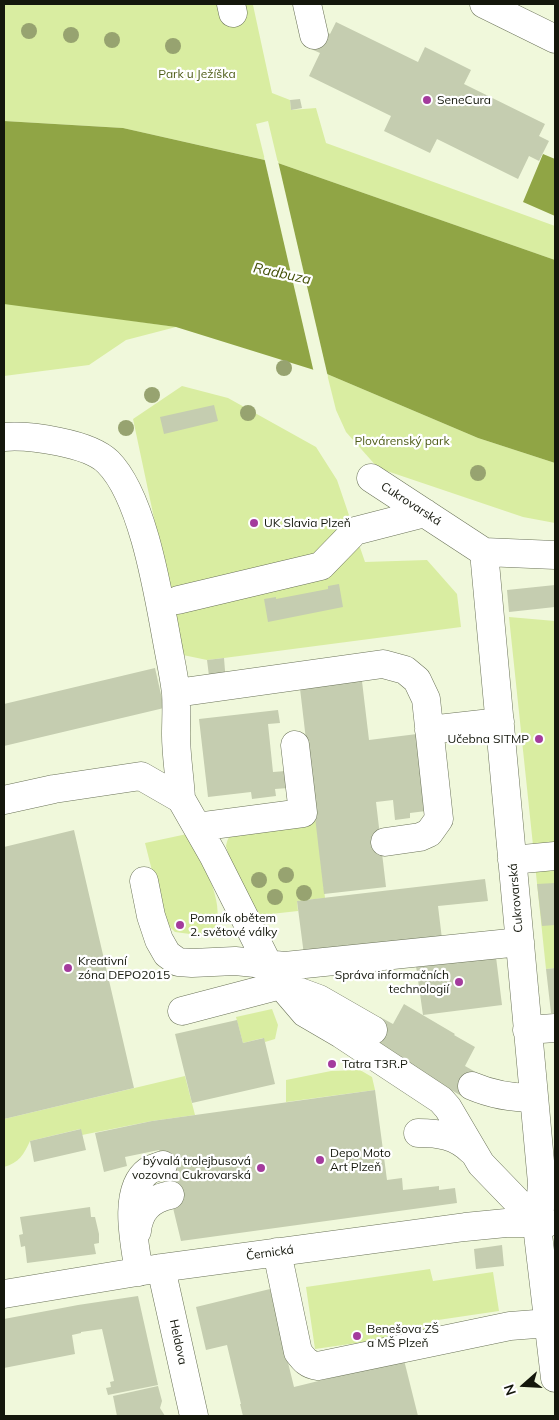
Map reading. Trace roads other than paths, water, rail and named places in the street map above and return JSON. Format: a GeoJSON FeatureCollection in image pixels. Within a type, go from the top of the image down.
{"type":"FeatureCollection","features":[{"type":"Feature","properties":{"kind":"street"},"geometry":{"type":"LineString","coordinates":[[306,4],[314,35]]}},
{"type":"Feature","properties":{"kind":"street"},"geometry":{"type":"LineString","coordinates":[[484,4],[555,39]]}},
{"type":"Feature","properties":{"kind":"street"},"geometry":{"type":"LineString","coordinates":[[4,437],[19,436],[58,442],[90,451],[108,462],[124,485],[137,515],[147,547],[164,623],[176,693],[176,737],[182,799],[275,976],[305,1013],[341,1034],[441,1100],[448,1108],[472,1151]]}},
{"type":"Feature","properties":{"kind":"street","name":"Cukrovarská"},"geometry":{"type":"LineString","coordinates":[[372,478],[484,552],[546,1223],[538,1234],[555,1378]]}},
{"type":"Feature","properties":{"kind":"street"},"geometry":{"type":"LineString","coordinates":[[178,600],[321,566],[355,531],[425,513]]}},
{"type":"Feature","properties":{"kind":"street"},"geometry":{"type":"LineString","coordinates":[[484,552],[555,555]]}},
{"type":"Feature","properties":{"kind":"street"},"geometry":{"type":"LineString","coordinates":[[176,693],[383,664],[405,670],[417,680],[426,699],[439,819],[429,833],[420,837],[385,842]]}},
{"type":"Feature","properties":{"kind":"street"},"geometry":{"type":"LineString","coordinates":[[429,730],[500,722]]}},
{"type":"Feature","properties":{"kind":"street"},"geometry":{"type":"LineString","coordinates":[[197,827],[303,812],[295,745]]}},
{"type":"Feature","properties":{"kind":"street"},"geometry":{"type":"LineString","coordinates":[[4,800],[54,789],[142,776],[182,799]]}},
{"type":"Feature","properties":{"kind":"street"},"geometry":{"type":"LineString","coordinates":[[512,860],[555,856]]}},
{"type":"Feature","properties":{"kind":"street"},"geometry":{"type":"LineString","coordinates":[[144,882],[151,916],[159,940],[170,956],[178,962],[192,963],[229,960],[275,976],[373,1030]]}},
{"type":"Feature","properties":{"kind":"street"},"geometry":{"type":"LineString","coordinates":[[182,1010],[236,997],[275,976],[285,966],[520,942]]}},
{"type":"Feature","properties":{"kind":"street"},"geometry":{"type":"LineString","coordinates":[[527,1030],[555,1028]]}},
{"type":"Feature","properties":{"kind":"street"},"geometry":{"type":"LineString","coordinates":[[472,1086],[503,1096],[534,1098]]}},
{"type":"Feature","properties":{"kind":"street"},"geometry":{"type":"LineString","coordinates":[[418,1133],[434,1133],[460,1140],[472,1151],[496,1181],[546,1223]]}},
{"type":"Feature","properties":{"kind":"street"},"geometry":{"type":"LineString","coordinates":[[146,1264],[132,1216],[134,1200],[138,1184],[148,1171],[163,1165]]}},
{"type":"Feature","properties":{"kind":"street"},"geometry":{"type":"LineString","coordinates":[[146,1264],[137,1228],[142,1213],[155,1199],[170,1195]]}},
{"type":"Feature","properties":{"kind":"street","name":"Černická"},"geometry":{"type":"LineString","coordinates":[[4,1294],[146,1264],[277,1252],[465,1227],[506,1223],[546,1223]]}},
{"type":"Feature","properties":{"kind":"street"},"geometry":{"type":"LineString","coordinates":[[277,1252],[298,1352],[304,1360],[312,1365],[318,1366],[510,1326],[549,1323]]}},
{"type":"Feature","properties":{"kind":"street","name":"Heldova"},"geometry":{"type":"LineString","coordinates":[[146,1264],[194,1416]]}},
{"type":"Feature","properties":{"kind":"water","name":"Radbuza"},"geometry":{"type":"Polygon","coordinates":[[[4,121],[123,128],[278,163],[555,260],[555,463],[478,438],[327,374],[176,327],[4,304],[4,121]]]}},
{"type":"Feature","properties":{"kind":"water"},"geometry":{"type":"Polygon","coordinates":[[[543,154],[555,159],[555,216],[523,202],[543,154]]]}},
{"type":"Feature","properties":{"kind":"place","name":"SeneCura"},"geometry":{"type":"Point","coordinates":[427,100]}},
{"type":"Feature","properties":{"kind":"place","name":"UK Slavia Plzeň"},"geometry":{"type":"Point","coordinates":[254,523]}},
{"type":"Feature","properties":{"kind":"place","name":"Učebna SITMP"},"geometry":{"type":"Point","coordinates":[539,739]}},
{"type":"Feature","properties":{"kind":"place","name":"Pomník obětem 2. světové války"},"geometry":{"type":"Point","coordinates":[180,925]}},
{"type":"Feature","properties":{"kind":"place","name":"Kreativní zóna DEPO2015"},"geometry":{"type":"Point","coordinates":[68,968]}},
{"type":"Feature","properties":{"kind":"place","name":"Správa informačních technologií"},"geometry":{"type":"Point","coordinates":[459,982]}},
{"type":"Feature","properties":{"kind":"place","name":"Tatra T3R.P"},"geometry":{"type":"Point","coordinates":[332,1064]}},
{"type":"Feature","properties":{"kind":"place","name":"Depo Moto Art Plzeň"},"geometry":{"type":"Point","coordinates":[320,1160]}},
{"type":"Feature","properties":{"kind":"place","name":"bývalá trolejbusová vozovna Cukrovarská"},"geometry":{"type":"Point","coordinates":[261,1168]}},
{"type":"Feature","properties":{"kind":"place","name":"Benešova ZŠ a MŠ Plzeň"},"geometry":{"type":"Point","coordinates":[357,1336]}},
{"type":"Feature","properties":{"kind":"park label","name":"Park u Ježíška"},"geometry":{"type":"Point","coordinates":[197,74]}},
{"type":"Feature","properties":{"kind":"park label","name":"Plovárenský park"},"geometry":{"type":"Point","coordinates":[402,441]}}]}
